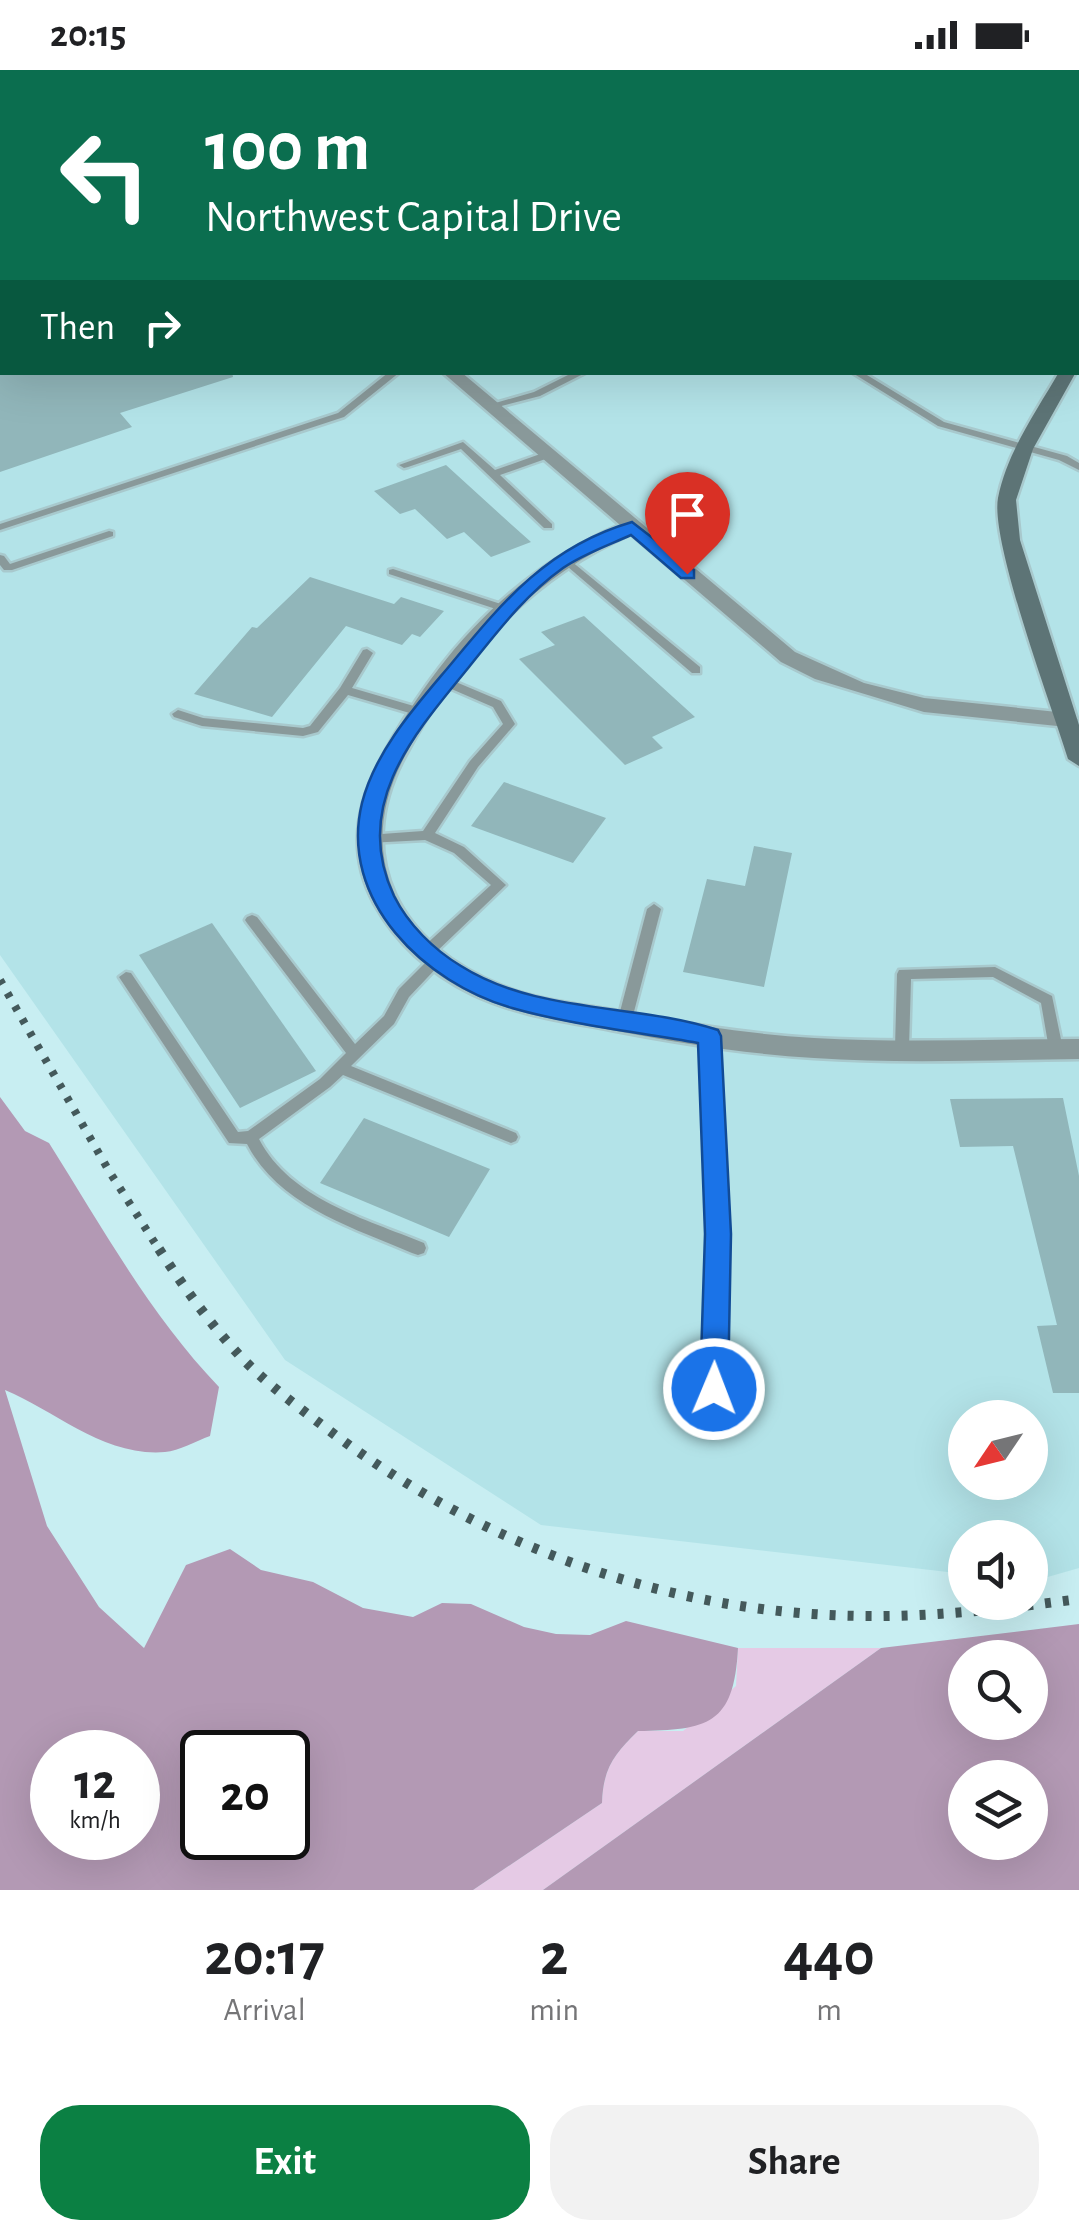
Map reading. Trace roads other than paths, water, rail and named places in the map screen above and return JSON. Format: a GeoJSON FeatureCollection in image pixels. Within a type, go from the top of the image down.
{"type":"FeatureCollection","features":[{"type":"Feature","properties":{"kind":"street"},"geometry":{"type":"LineString","coordinates":[[454,375],[769,644],[806,668],[866,692],[924,708],[1068,720]]}},
{"type":"Feature","properties":{"kind":"street"},"geometry":{"type":"LineString","coordinates":[[1066,375],[1024,450],[1007,500],[1010,540],[1079,759]]}},
{"type":"Feature","properties":{"kind":"street"},"geometry":{"type":"LineString","coordinates":[[632,527],[566,559],[520,593],[420,712],[386,769],[373,802],[368,838],[371,870],[404,930],[432,956],[483,988],[514,1000],[624,1023],[806,1047],[1067,1049]]}},
{"type":"Feature","properties":{"kind":"lane"},"geometry":{"type":"LineString","coordinates":[[0,527],[341,414],[392,375]]}},
{"type":"Feature","properties":{"kind":"lane"},"geometry":{"type":"LineString","coordinates":[[490,406],[537,394],[577,375]]}},
{"type":"Feature","properties":{"kind":"lane"},"geometry":{"type":"LineString","coordinates":[[860,375],[941,424],[1079,466]]}},
{"type":"Feature","properties":{"kind":"lane"},"geometry":{"type":"LineString","coordinates":[[404,466],[463,445],[548,526]]}},
{"type":"Feature","properties":{"kind":"lane"},"geometry":{"type":"LineString","coordinates":[[493,474],[547,454]]}},
{"type":"Feature","properties":{"kind":"lane"},"geometry":{"type":"LineString","coordinates":[[0,558],[8,568],[109,534]]}},
{"type":"Feature","properties":{"kind":"lane"},"geometry":{"type":"LineString","coordinates":[[566,559],[696,670]]}},
{"type":"Feature","properties":{"kind":"lane"},"geometry":{"type":"LineString","coordinates":[[393,572],[506,609]]}},
{"type":"Feature","properties":{"kind":"lane"},"geometry":{"type":"LineString","coordinates":[[178,714],[202,722],[304,732],[314,729],[367,653]]}},
{"type":"Feature","properties":{"kind":"lane"},"geometry":{"type":"LineString","coordinates":[[427,835],[474,764],[509,724],[498,704],[444,681]]}},
{"type":"Feature","properties":{"kind":"lane"},"geometry":{"type":"LineString","coordinates":[[344,690],[420,712]]}},
{"type":"Feature","properties":{"kind":"lane"},"geometry":{"type":"LineString","coordinates":[[126,977],[226,1133],[234,1140],[251,1137],[341,1068],[389,1020],[432,956],[499,885],[459,850],[427,835],[368,838]]}},
{"type":"Feature","properties":{"kind":"lane"},"geometry":{"type":"LineString","coordinates":[[624,1023],[654,908]]}},
{"type":"Feature","properties":{"kind":"lane"},"geometry":{"type":"LineString","coordinates":[[252,920],[355,1054]]}},
{"type":"Feature","properties":{"kind":"lane"},"geometry":{"type":"LineString","coordinates":[[902,1048],[904,974],[995,972],[1047,1000],[1067,1049]]}},
{"type":"Feature","properties":{"kind":"lane"},"geometry":{"type":"LineString","coordinates":[[710,1036],[718,1234],[714,1389]]}},
{"type":"Feature","properties":{"kind":"lane"},"geometry":{"type":"LineString","coordinates":[[341,1068],[511,1137]]}},
{"type":"Feature","properties":{"kind":"lane"},"geometry":{"type":"LineString","coordinates":[[251,1137],[256,1154],[283,1185],[418,1248]]}},
{"type":"Feature","properties":{"kind":"railway"},"geometry":{"type":"LineString","coordinates":[[0,980],[109,1171],[160,1251]]}},
{"type":"Feature","properties":{"kind":"railway"},"geometry":{"type":"LineString","coordinates":[[159,1249],[241,1357],[322,1425],[447,1506],[583,1567],[727,1604],[801,1613],[927,1615],[1079,1599]]}}]}
